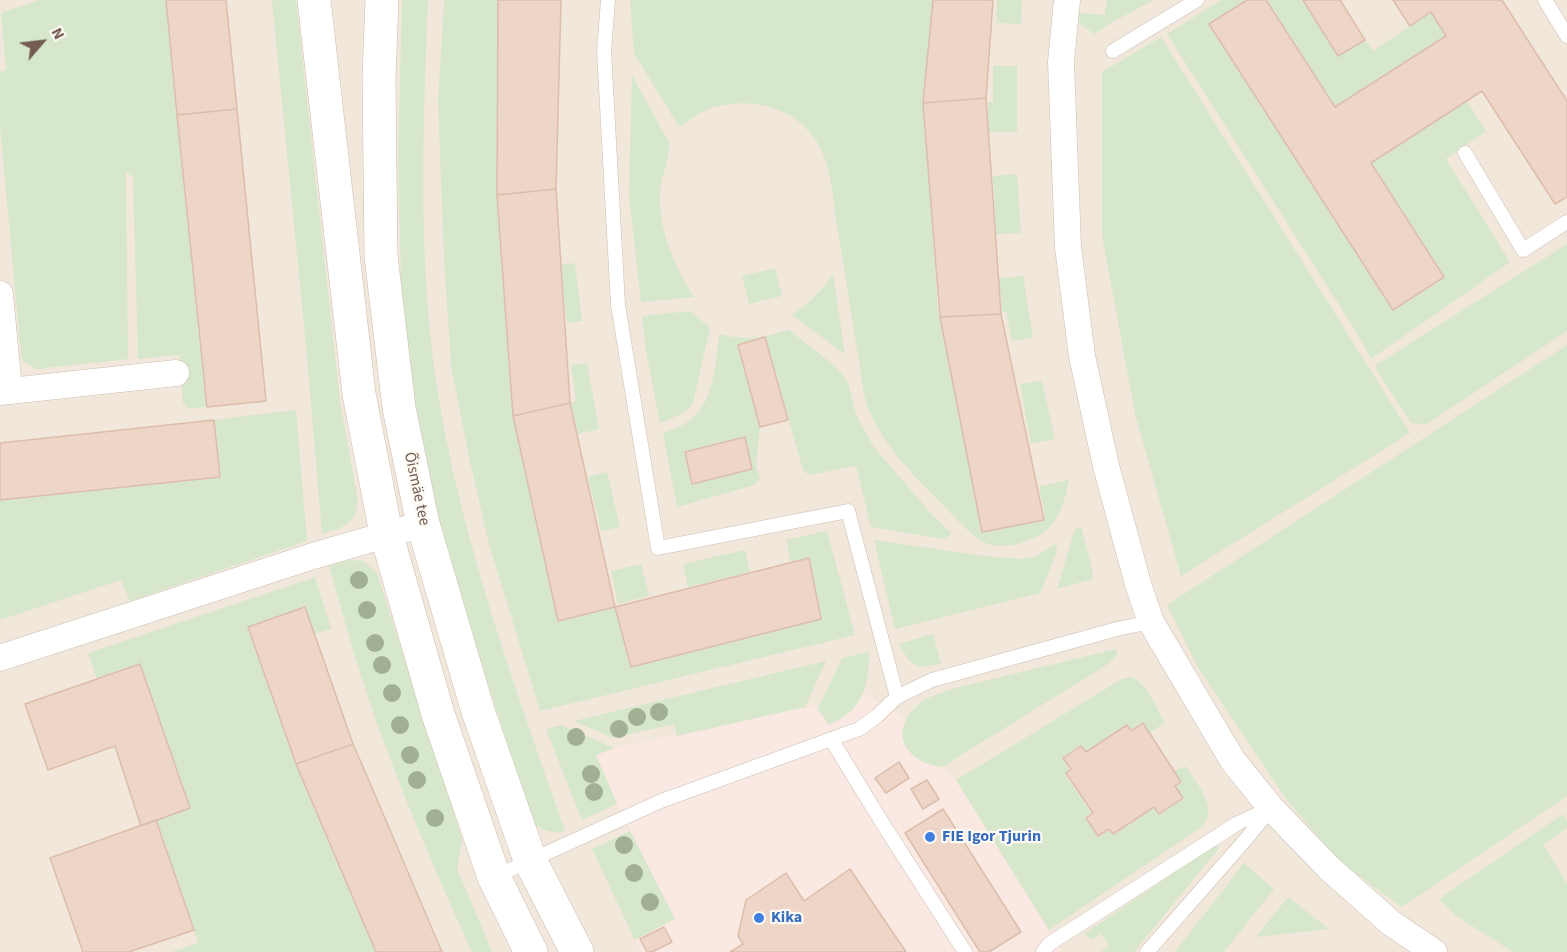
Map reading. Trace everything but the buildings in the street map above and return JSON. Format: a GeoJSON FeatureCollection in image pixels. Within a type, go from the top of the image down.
{"type":"FeatureCollection","features":[{"type":"Feature","properties":{"kind":"main road"},"geometry":{"type":"LineString","coordinates":[[314,0],[359,394],[386,533],[438,714],[494,877],[531,952]]}},
{"type":"Feature","properties":{"kind":"main road"},"geometry":{"type":"LineString","coordinates":[[335,0],[357,194],[381,256]]}},
{"type":"Feature","properties":{"kind":"main road","name":"Õismäe tee"},"geometry":{"type":"LineString","coordinates":[[382,0],[379,77],[381,256],[399,408],[423,524],[478,711],[530,860],[577,952]]}},
{"type":"Feature","properties":{"kind":"street"},"geometry":{"type":"LineString","coordinates":[[1067,0],[1061,62],[1068,247],[1082,356],[1107,466],[1138,584],[1151,622],[1233,760],[1270,808],[1329,868],[1391,923],[1434,952]]}},
{"type":"Feature","properties":{"kind":"street"},"geometry":{"type":"LineString","coordinates":[[0,294],[4,391],[176,373]]}},
{"type":"Feature","properties":{"kind":"street"},"geometry":{"type":"LineString","coordinates":[[0,658],[386,533],[423,524]]}},
{"type":"Feature","properties":{"kind":"lane"},"geometry":{"type":"LineString","coordinates":[[608,0],[604,51],[618,305],[658,549],[848,511],[897,698]]}},
{"type":"Feature","properties":{"kind":"lane"},"geometry":{"type":"LineString","coordinates":[[1113,51],[1197,0]]}},
{"type":"Feature","properties":{"kind":"lane"},"geometry":{"type":"LineString","coordinates":[[1545,0],[1567,36]]}},
{"type":"Feature","properties":{"kind":"lane"},"geometry":{"type":"LineString","coordinates":[[1465,153],[1524,250],[1567,222]]}},
{"type":"Feature","properties":{"kind":"lane"},"geometry":{"type":"LineString","coordinates":[[494,877],[661,801],[859,729],[897,698],[932,680],[1117,629],[1151,622]]}},
{"type":"Feature","properties":{"kind":"lane"},"geometry":{"type":"LineString","coordinates":[[831,739],[965,952]]}},
{"type":"Feature","properties":{"kind":"lane"},"geometry":{"type":"LineString","coordinates":[[1043,952],[1049,944],[1238,823],[1270,808]]}},
{"type":"Feature","properties":{"kind":"lane"},"geometry":{"type":"LineString","coordinates":[[1147,952],[1247,838],[1270,808]]}},
{"type":"Feature","properties":{"kind":"shaded area"},"geometry":{"type":"Polygon","coordinates":[[[0,0],[1567,0],[1567,952],[0,952],[0,0]]]}},
{"type":"Feature","properties":{"kind":"shaded area"},"geometry":{"type":"Polygon","coordinates":[[[864,693],[906,719],[903,738],[906,749],[927,764],[942,767],[956,780],[1061,950],[1059,952],[642,952],[635,940],[675,919],[617,804],[596,755],[614,748],[813,706],[830,725],[853,710],[864,693]]]}},
{"type":"Feature","properties":{"kind":"green space"},"geometry":{"type":"Polygon","coordinates":[[[39,0],[166,0],[207,407],[189,409],[183,403],[179,355],[138,359],[133,177],[126,172],[128,359],[37,369],[23,362],[0,126],[0,72],[6,70],[1,13],[39,0]]]}},
{"type":"Feature","properties":{"kind":"green space"},"geometry":{"type":"Polygon","coordinates":[[[272,0],[296,0],[340,401],[358,501],[351,521],[322,534],[307,357],[272,0]]]}},
{"type":"Feature","properties":{"kind":"green space"},"geometry":{"type":"Polygon","coordinates":[[[402,0],[428,0],[423,191],[424,239],[430,334],[446,439],[473,552],[490,609],[565,831],[548,831],[533,824],[441,537],[421,443],[410,371],[401,282],[398,154],[402,0]]]}},
{"type":"Feature","properties":{"kind":"green space"},"geometry":{"type":"Polygon","coordinates":[[[444,0],[498,0],[497,195],[513,416],[558,620],[615,607],[632,667],[821,619],[809,559],[791,563],[786,540],[827,531],[855,635],[540,711],[489,544],[451,365],[438,102],[444,0]]]}},
{"type":"Feature","properties":{"kind":"green space"},"geometry":{"type":"Polygon","coordinates":[[[630,0],[936,0],[925,105],[938,316],[942,317],[983,531],[1045,518],[1039,486],[1069,480],[1064,501],[1056,518],[1043,532],[1035,538],[1011,545],[988,544],[955,518],[893,450],[876,424],[865,398],[830,181],[825,158],[815,139],[795,119],[770,107],[756,104],[728,104],[709,108],[679,127],[634,53],[630,0]]]}},
{"type":"Feature","properties":{"kind":"green space"},"geometry":{"type":"Polygon","coordinates":[[[997,0],[1022,0],[1021,24],[996,23],[997,0]]]}},
{"type":"Feature","properties":{"kind":"green space"},"geometry":{"type":"Polygon","coordinates":[[[1107,0],[1154,0],[1095,34],[1081,25],[1078,13],[1105,15],[1107,0]]]}},
{"type":"Feature","properties":{"kind":"green space"},"geometry":{"type":"Polygon","coordinates":[[[1221,0],[1247,0],[1210,24],[1393,310],[1444,277],[1371,163],[1467,101],[1486,131],[1446,159],[1510,262],[1371,359],[1357,333],[1167,34],[1221,0]]]}},
{"type":"Feature","properties":{"kind":"green space"},"geometry":{"type":"Polygon","coordinates":[[[1266,0],[1303,0],[1338,56],[1365,40],[1373,51],[1431,12],[1446,36],[1335,107],[1266,0]]]}},
{"type":"Feature","properties":{"kind":"green space"},"geometry":{"type":"Polygon","coordinates":[[[1161,37],[1410,433],[1181,576],[1135,414],[1102,235],[1102,72],[1161,37]]]}},
{"type":"Feature","properties":{"kind":"green space"},"geometry":{"type":"Polygon","coordinates":[[[993,66],[1017,66],[1017,132],[988,132],[988,102],[993,102],[993,66]]]}},
{"type":"Feature","properties":{"kind":"green space"},"geometry":{"type":"Polygon","coordinates":[[[632,75],[669,143],[660,193],[662,221],[674,260],[694,297],[641,302],[629,196],[632,75]]]}},
{"type":"Feature","properties":{"kind":"green space"},"geometry":{"type":"Polygon","coordinates":[[[1017,174],[1021,233],[996,234],[993,176],[1017,174]]]}},
{"type":"Feature","properties":{"kind":"green space"},"geometry":{"type":"Polygon","coordinates":[[[1567,244],[1567,331],[1427,424],[1411,423],[1377,371],[1376,365],[1567,244]]]}},
{"type":"Feature","properties":{"kind":"green space"},"geometry":{"type":"Polygon","coordinates":[[[575,263],[582,321],[567,323],[560,265],[575,263]]]}},
{"type":"Feature","properties":{"kind":"green space"},"geometry":{"type":"Polygon","coordinates":[[[775,268],[782,296],[749,304],[742,276],[775,268]]]}},
{"type":"Feature","properties":{"kind":"green space"},"geometry":{"type":"Polygon","coordinates":[[[833,274],[845,354],[792,315],[814,297],[833,274]]]}},
{"type":"Feature","properties":{"kind":"green space"},"geometry":{"type":"Polygon","coordinates":[[[1023,276],[1033,337],[1012,341],[1006,312],[1002,312],[999,278],[1023,276]]]}},
{"type":"Feature","properties":{"kind":"green space"},"geometry":{"type":"Polygon","coordinates":[[[690,311],[710,328],[693,403],[686,412],[660,423],[646,351],[642,316],[690,311]]]}},
{"type":"Feature","properties":{"kind":"green space"},"geometry":{"type":"Polygon","coordinates":[[[789,330],[836,367],[848,382],[856,414],[873,446],[934,517],[952,534],[943,539],[871,527],[856,466],[809,475],[803,470],[765,337],[738,345],[760,427],[756,466],[760,479],[754,485],[677,507],[663,433],[689,421],[702,408],[713,377],[719,334],[754,338],[789,330]]]}},
{"type":"Feature","properties":{"kind":"green space"},"geometry":{"type":"Polygon","coordinates":[[[1567,345],[1567,796],[1402,907],[1341,863],[1287,800],[1199,669],[1167,605],[1567,345]]]}},
{"type":"Feature","properties":{"kind":"green space"},"geometry":{"type":"Polygon","coordinates":[[[587,363],[599,429],[578,434],[571,403],[576,401],[571,365],[587,363]]]}},
{"type":"Feature","properties":{"kind":"green space"},"geometry":{"type":"Polygon","coordinates":[[[1042,382],[1055,439],[1031,444],[1020,384],[1042,382]]]}},
{"type":"Feature","properties":{"kind":"green space"},"geometry":{"type":"Polygon","coordinates":[[[296,410],[307,541],[130,601],[121,580],[0,620],[0,500],[220,477],[214,420],[296,410]]]}},
{"type":"Feature","properties":{"kind":"green space"},"geometry":{"type":"Polygon","coordinates":[[[607,472],[620,527],[601,531],[588,477],[607,472]]]}},
{"type":"Feature","properties":{"kind":"green space"},"geometry":{"type":"Polygon","coordinates":[[[1081,527],[1093,573],[1092,579],[1057,589],[1075,529],[1081,527]]]}},
{"type":"Feature","properties":{"kind":"green space"},"geometry":{"type":"Polygon","coordinates":[[[874,540],[985,556],[1023,559],[1036,556],[1057,543],[1056,554],[1040,593],[895,629],[874,540]]]}},
{"type":"Feature","properties":{"kind":"green space"},"geometry":{"type":"Polygon","coordinates":[[[745,550],[750,572],[688,587],[683,564],[745,550]]]}},
{"type":"Feature","properties":{"kind":"green space"},"geometry":{"type":"Polygon","coordinates":[[[349,560],[363,561],[377,573],[462,839],[457,868],[492,952],[472,952],[416,823],[377,723],[329,566],[349,560]]]}},
{"type":"Feature","properties":{"kind":"green space"},"geometry":{"type":"Polygon","coordinates":[[[641,564],[649,596],[618,604],[611,571],[641,564]]]}},
{"type":"Feature","properties":{"kind":"green space"},"geometry":{"type":"Polygon","coordinates":[[[315,577],[331,629],[314,634],[249,628],[296,764],[376,952],[171,952],[198,943],[156,820],[190,808],[140,664],[97,679],[88,653],[315,577]]]}},
{"type":"Feature","properties":{"kind":"green space"},"geometry":{"type":"Polygon","coordinates":[[[933,634],[941,664],[919,667],[909,661],[899,644],[933,634]]]}},
{"type":"Feature","properties":{"kind":"green space"},"geometry":{"type":"Polygon","coordinates":[[[1116,649],[1117,655],[1108,664],[942,767],[919,759],[910,753],[905,745],[902,736],[909,715],[918,705],[931,697],[956,688],[1116,649]]]}},
{"type":"Feature","properties":{"kind":"green space"},"geometry":{"type":"Polygon","coordinates":[[[869,652],[868,676],[862,696],[850,712],[829,725],[818,709],[842,658],[869,652]]]}},
{"type":"Feature","properties":{"kind":"green space"},"geometry":{"type":"Polygon","coordinates":[[[826,661],[805,707],[677,736],[674,724],[613,738],[574,721],[826,661]]]}},
{"type":"Feature","properties":{"kind":"green space"},"geometry":{"type":"Polygon","coordinates":[[[1131,677],[1147,691],[1165,723],[1150,732],[1143,723],[1132,730],[1127,724],[1086,751],[1081,745],[1063,757],[1069,769],[1065,774],[1091,813],[1086,818],[1098,838],[1109,830],[1113,835],[1154,808],[1159,815],[1184,798],[1176,787],[1182,782],[1174,771],[1185,766],[1204,795],[1207,803],[1207,818],[1203,826],[1049,930],[956,780],[1122,679],[1131,677]]]}},
{"type":"Feature","properties":{"kind":"green space"},"geometry":{"type":"Polygon","coordinates":[[[561,725],[614,748],[596,755],[617,804],[582,820],[546,729],[561,725]]]}},
{"type":"Feature","properties":{"kind":"green space"},"geometry":{"type":"Polygon","coordinates":[[[1563,814],[1567,821],[1567,828],[1543,845],[1567,883],[1567,952],[1513,952],[1455,915],[1439,899],[1563,814]]]}},
{"type":"Feature","properties":{"kind":"green space"},"geometry":{"type":"Polygon","coordinates":[[[630,831],[675,919],[635,940],[592,849],[630,831]]]}},
{"type":"Feature","properties":{"kind":"green space"},"geometry":{"type":"Polygon","coordinates":[[[1214,846],[1220,847],[1134,952],[1101,952],[1109,945],[1101,934],[1091,940],[1085,933],[1214,846]]]}},
{"type":"Feature","properties":{"kind":"green space"},"geometry":{"type":"Polygon","coordinates":[[[1244,863],[1274,889],[1224,952],[1175,952],[1244,863]]]}},
{"type":"Feature","properties":{"kind":"green space"},"geometry":{"type":"Polygon","coordinates":[[[1288,897],[1329,929],[1256,937],[1288,897]]]}},
{"type":"Feature","properties":{"kind":"place","name":"FIE Igor Tjurin"},"geometry":{"type":"Point","coordinates":[930,837]}},
{"type":"Feature","properties":{"kind":"place","name":"Kika"},"geometry":{"type":"Point","coordinates":[759,918]}}]}
